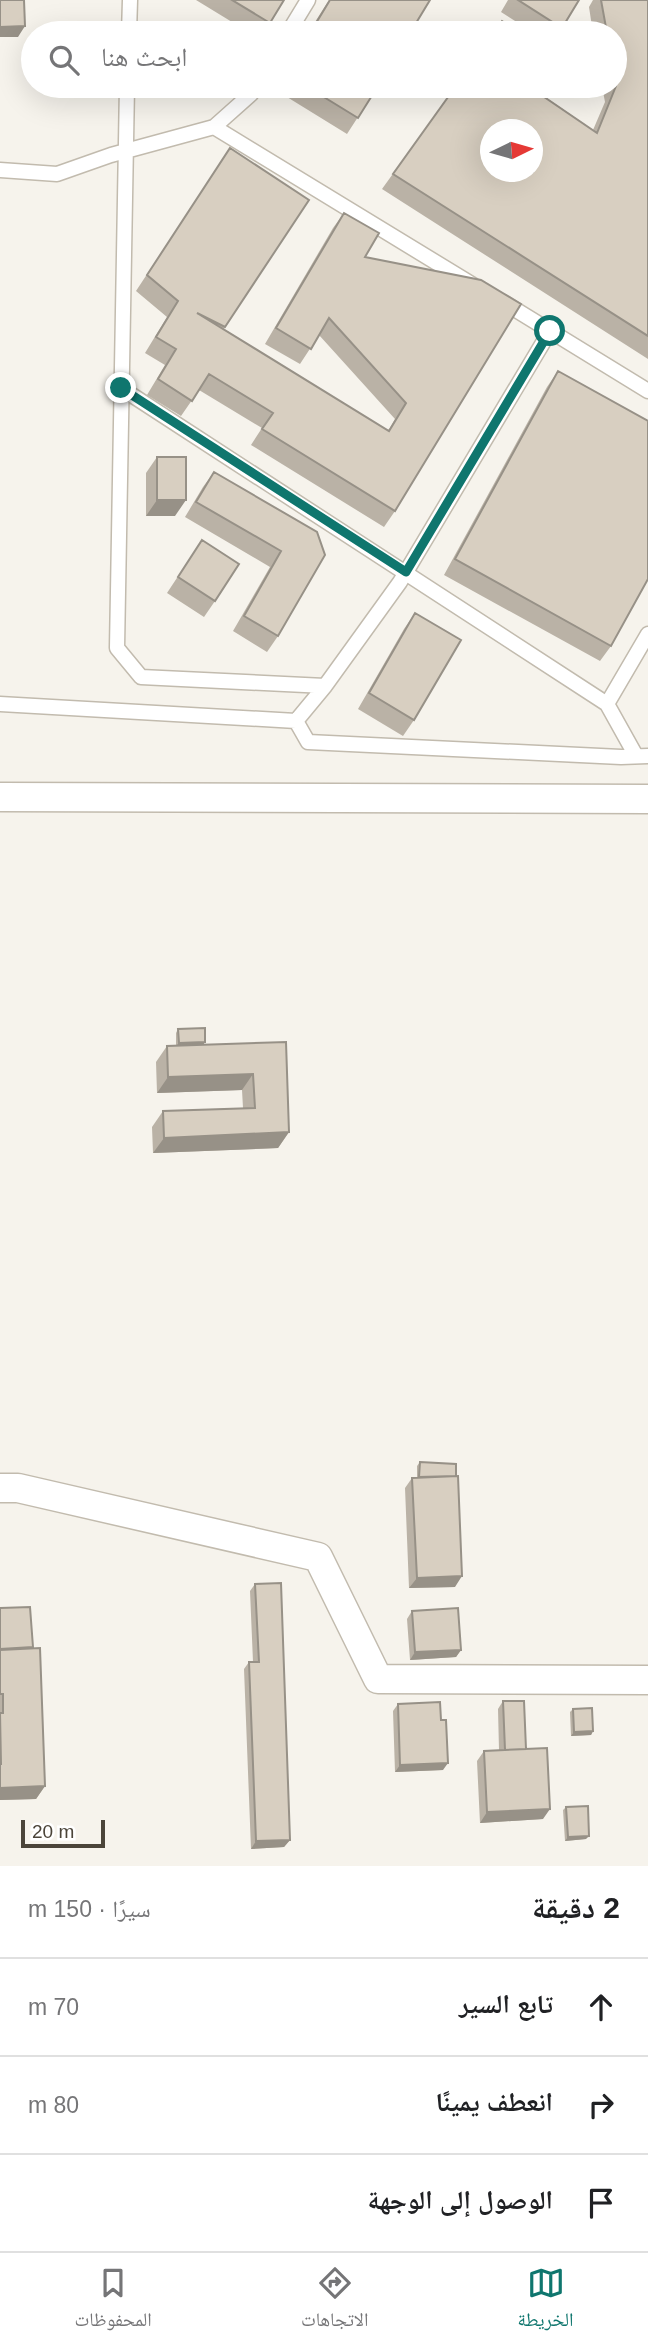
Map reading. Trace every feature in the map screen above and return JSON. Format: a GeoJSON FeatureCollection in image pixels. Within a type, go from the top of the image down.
{"type":"FeatureCollection","features":[{"type":"Feature","properties":{"kind":"street"},"geometry":{"type":"LineString","coordinates":[[0,797],[648,799]]}},
{"type":"Feature","properties":{"kind":"street"},"geometry":{"type":"LineString","coordinates":[[0,1488],[18,1489],[318,1557],[378,1679],[648,1680]]}},
{"type":"Feature","properties":{"kind":"lane"},"geometry":{"type":"LineString","coordinates":[[129,21],[130,0]]}},
{"type":"Feature","properties":{"kind":"lane"},"geometry":{"type":"LineString","coordinates":[[295,21],[308,0]]}},
{"type":"Feature","properties":{"kind":"lane"},"geometry":{"type":"LineString","coordinates":[[127,98],[117,648],[141,677],[325,686]]}},
{"type":"Feature","properties":{"kind":"lane"},"geometry":{"type":"LineString","coordinates":[[0,170],[57,174],[214,127],[247,98]]}},
{"type":"Feature","properties":{"kind":"lane"},"geometry":{"type":"LineString","coordinates":[[214,127],[648,391]]}},
{"type":"Feature","properties":{"kind":"lane"},"geometry":{"type":"LineString","coordinates":[[296,721],[325,686],[406,572],[550,331]]}},
{"type":"Feature","properties":{"kind":"lane"},"geometry":{"type":"LineString","coordinates":[[121,388],[607,704],[642,756]]}},
{"type":"Feature","properties":{"kind":"lane"},"geometry":{"type":"LineString","coordinates":[[607,704],[648,634]]}},
{"type":"Feature","properties":{"kind":"lane"},"geometry":{"type":"LineString","coordinates":[[0,704],[296,721]]}},
{"type":"Feature","properties":{"kind":"lane"},"geometry":{"type":"LineString","coordinates":[[296,721],[308,742],[642,756]]}},
{"type":"Feature","properties":{"kind":"building"},"geometry":{"type":"Polygon","coordinates":[[[0,0],[24,0],[25,21],[21,21],[21,26],[0,27],[0,0]]]}},
{"type":"Feature","properties":{"kind":"building"},"geometry":{"type":"Polygon","coordinates":[[[232,0],[284,0],[271,21],[267,21],[232,0]]]}},
{"type":"Feature","properties":{"kind":"building"},"geometry":{"type":"Polygon","coordinates":[[[330,0],[430,0],[417,21],[317,21],[330,0]]]}},
{"type":"Feature","properties":{"kind":"building"},"geometry":{"type":"Polygon","coordinates":[[[518,0],[579,0],[566,21],[551,21],[518,0]]]}},
{"type":"Feature","properties":{"kind":"building"},"geometry":{"type":"Polygon","coordinates":[[[601,0],[648,0],[648,336],[393,174],[447,98],[546,98],[597,133],[611,98],[627,98],[627,21],[605,21],[601,0]]]}},
{"type":"Feature","properties":{"kind":"building"},"geometry":{"type":"Polygon","coordinates":[[[326,98],[370,98],[358,118],[326,98]]]}},
{"type":"Feature","properties":{"kind":"building"},"geometry":{"type":"Polygon","coordinates":[[[230,148],[309,200],[225,327],[197,313],[389,431],[406,403],[329,318],[311,349],[276,328],[344,213],[379,233],[365,257],[481,280],[521,304],[395,511],[262,429],[273,413],[209,374],[192,401],[158,379],[176,349],[156,337],[178,301],[147,275],[230,148]]]}},
{"type":"Feature","properties":{"kind":"building"},"geometry":{"type":"Polygon","coordinates":[[[558,371],[648,421],[648,579],[611,646],[455,559],[558,371]]]}},
{"type":"Feature","properties":{"kind":"building"},"geometry":{"type":"Polygon","coordinates":[[[157,457],[186,457],[186,500],[157,500],[157,457]]]}},
{"type":"Feature","properties":{"kind":"building"},"geometry":{"type":"Polygon","coordinates":[[[214,472],[317,532],[325,555],[278,636],[244,616],[281,551],[196,502],[214,472]]]}},
{"type":"Feature","properties":{"kind":"building"},"geometry":{"type":"Polygon","coordinates":[[[202,540],[239,564],[215,601],[178,577],[202,540]]]}},
{"type":"Feature","properties":{"kind":"building"},"geometry":{"type":"Polygon","coordinates":[[[415,613],[461,640],[414,720],[369,693],[415,613]]]}},
{"type":"Feature","properties":{"kind":"building"},"geometry":{"type":"Polygon","coordinates":[[[205,1028],[205,1042],[179,1043],[178,1029],[205,1028]]]}},
{"type":"Feature","properties":{"kind":"building"},"geometry":{"type":"Polygon","coordinates":[[[286,1042],[289,1132],[164,1138],[163,1111],[255,1108],[253,1074],[168,1077],[167,1046],[286,1042]]]}},
{"type":"Feature","properties":{"kind":"building"},"geometry":{"type":"Polygon","coordinates":[[[420,1462],[456,1464],[456,1476],[419,1477],[420,1462]]]}},
{"type":"Feature","properties":{"kind":"building"},"geometry":{"type":"Polygon","coordinates":[[[458,1476],[462,1576],[417,1578],[412,1478],[458,1476]]]}},
{"type":"Feature","properties":{"kind":"building"},"geometry":{"type":"Polygon","coordinates":[[[281,1583],[290,1840],[256,1841],[249,1662],[259,1662],[255,1584],[281,1583]]]}},
{"type":"Feature","properties":{"kind":"building"},"geometry":{"type":"Polygon","coordinates":[[[30,1607],[33,1647],[0,1649],[0,1608],[30,1607]]]}},
{"type":"Feature","properties":{"kind":"building"},"geometry":{"type":"Polygon","coordinates":[[[458,1608],[461,1650],[415,1652],[412,1611],[458,1608]]]}},
{"type":"Feature","properties":{"kind":"building"},"geometry":{"type":"Polygon","coordinates":[[[40,1648],[45,1786],[0,1788],[0,1713],[3,1713],[3,1694],[0,1694],[0,1650],[40,1648]]]}},
{"type":"Feature","properties":{"kind":"building"},"geometry":{"type":"Polygon","coordinates":[[[503,1701],[524,1701],[526,1749],[505,1750],[503,1701]]]}},
{"type":"Feature","properties":{"kind":"building"},"geometry":{"type":"Polygon","coordinates":[[[440,1702],[441,1720],[446,1720],[448,1763],[400,1765],[398,1704],[440,1702]]]}},
{"type":"Feature","properties":{"kind":"building"},"geometry":{"type":"Polygon","coordinates":[[[592,1708],[593,1731],[574,1732],[573,1709],[592,1708]]]}},
{"type":"Feature","properties":{"kind":"building"},"geometry":{"type":"Polygon","coordinates":[[[547,1748],[550,1809],[487,1812],[484,1751],[547,1748]]]}},
{"type":"Feature","properties":{"kind":"building"},"geometry":{"type":"Polygon","coordinates":[[[588,1806],[589,1836],[568,1837],[566,1807],[588,1806]]]}},
{"type":"Feature","properties":{"kind":"route"},"geometry":{"type":"LineString","coordinates":[[121,388],[406,572],[550,331]]}}]}
